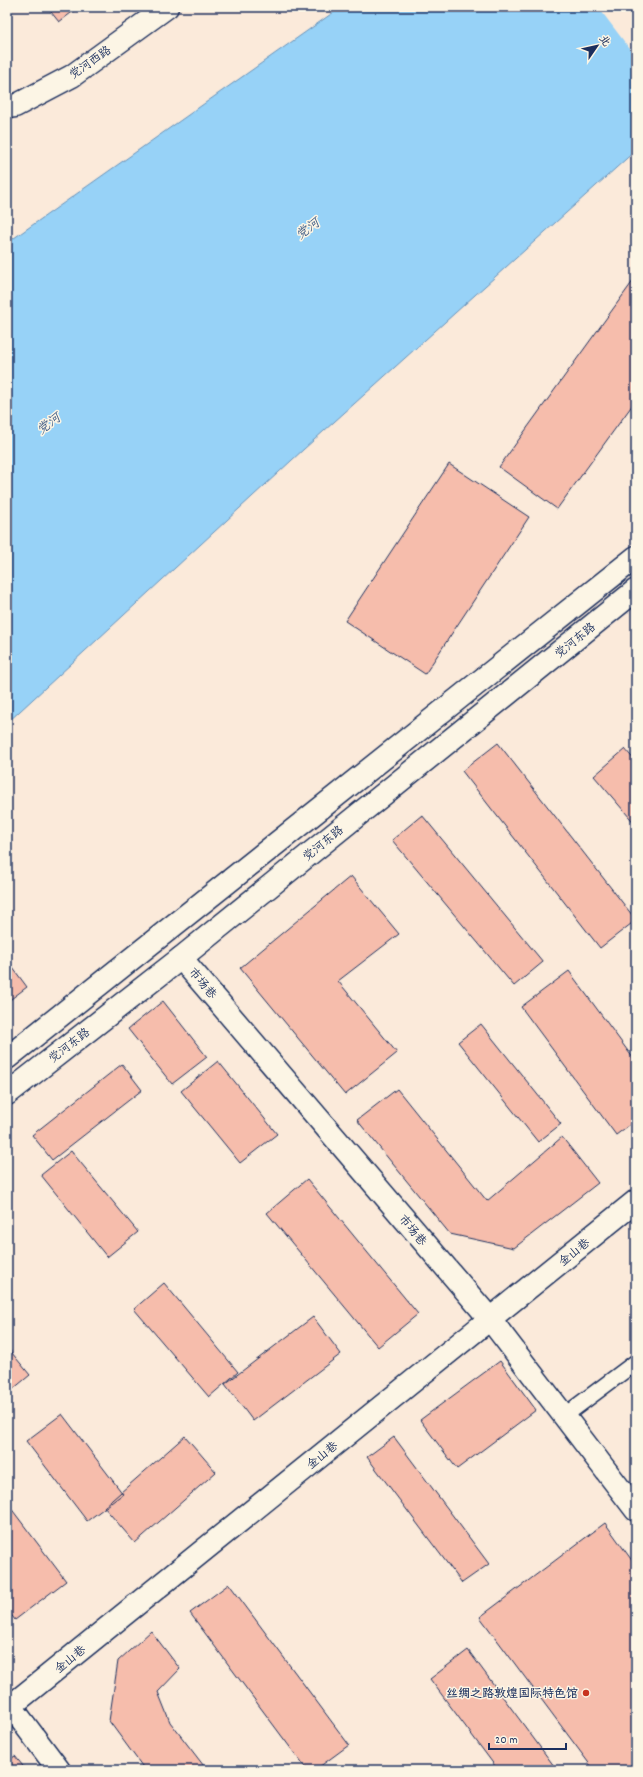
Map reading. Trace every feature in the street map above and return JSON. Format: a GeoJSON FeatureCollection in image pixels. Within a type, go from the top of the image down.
{"type":"FeatureCollection","features":[{"type":"Feature","properties":{"kind":"street","name":"党河西路"},"geometry":{"type":"LineString","coordinates":[[7,107],[16,106],[72,76],[167,7]]}},
{"type":"Feature","properties":{"kind":"street"},"geometry":{"type":"LineString","coordinates":[[7,1058],[636,557]]}},
{"type":"Feature","properties":{"kind":"street","name":"党河东路"},"geometry":{"type":"LineString","coordinates":[[7,1094],[181,958],[636,590]]}},
{"type":"Feature","properties":{"kind":"street","name":"市场巷"},"geometry":{"type":"LineString","coordinates":[[181,958],[490,1320],[564,1416],[634,1501]]}},
{"type":"Feature","properties":{"kind":"street","name":"金山巷"},"geometry":{"type":"LineString","coordinates":[[8,1706],[490,1320],[636,1201]]}},
{"type":"Feature","properties":{"kind":"street"},"geometry":{"type":"LineString","coordinates":[[8,1706],[59,1770]]}},
{"type":"Feature","properties":{"kind":"lane"},"geometry":{"type":"LineString","coordinates":[[564,1416],[636,1362]]}},
{"type":"Feature","properties":{"kind":"water","name":"党河"},"geometry":{"type":"Polygon","coordinates":[[[341,7],[636,7],[636,150],[304,449],[7,723],[7,243],[341,7]]]}},
{"type":"Feature","properties":{"kind":"pier"},"geometry":{"type":"Polygon","coordinates":[[[598,7],[636,7],[636,57],[598,7]]]}},
{"type":"Feature","properties":{"kind":"building"},"geometry":{"type":"Polygon","coordinates":[[[47,7],[79,7],[59,22],[47,7]]]}},
{"type":"Feature","properties":{"kind":"building"},"geometry":{"type":"Polygon","coordinates":[[[636,277],[636,400],[557,509],[499,467],[636,277]]]}},
{"type":"Feature","properties":{"kind":"building"},"geometry":{"type":"Polygon","coordinates":[[[449,464],[529,517],[425,674],[345,621],[449,464]]]}},
{"type":"Feature","properties":{"kind":"building"},"geometry":{"type":"Polygon","coordinates":[[[498,743],[636,920],[600,948],[462,771],[498,743]]]}},
{"type":"Feature","properties":{"kind":"building"},"geometry":{"type":"Polygon","coordinates":[[[625,749],[636,762],[636,825],[594,776],[625,749]]]}},
{"type":"Feature","properties":{"kind":"building"},"geometry":{"type":"Polygon","coordinates":[[[422,815],[543,962],[514,986],[392,840],[422,815]]]}},
{"type":"Feature","properties":{"kind":"building"},"geometry":{"type":"Polygon","coordinates":[[[351,876],[399,934],[338,981],[397,1053],[345,1095],[240,968],[351,876]]]}},
{"type":"Feature","properties":{"kind":"building"},"geometry":{"type":"Polygon","coordinates":[[[7,960],[27,987],[7,1002],[7,960]]]}},
{"type":"Feature","properties":{"kind":"building"},"geometry":{"type":"Polygon","coordinates":[[[569,971],[636,1062],[636,1120],[616,1135],[521,1007],[569,971]]]}},
{"type":"Feature","properties":{"kind":"building"},"geometry":{"type":"Polygon","coordinates":[[[163,1001],[207,1057],[172,1084],[128,1029],[163,1001]]]}},
{"type":"Feature","properties":{"kind":"building"},"geometry":{"type":"Polygon","coordinates":[[[481,1024],[561,1124],[538,1142],[458,1042],[481,1024]]]}},
{"type":"Feature","properties":{"kind":"building"},"geometry":{"type":"Polygon","coordinates":[[[218,1061],[277,1134],[240,1163],[181,1091],[218,1061]]]}},
{"type":"Feature","properties":{"kind":"building"},"geometry":{"type":"Polygon","coordinates":[[[122,1064],[142,1090],[52,1160],[32,1135],[122,1064]]]}},
{"type":"Feature","properties":{"kind":"building"},"geometry":{"type":"Polygon","coordinates":[[[397,1089],[487,1201],[562,1137],[598,1183],[514,1248],[450,1234],[357,1120],[397,1089]]]}},
{"type":"Feature","properties":{"kind":"building"},"geometry":{"type":"Polygon","coordinates":[[[71,1151],[138,1232],[107,1257],[41,1175],[71,1151]]]}},
{"type":"Feature","properties":{"kind":"building"},"geometry":{"type":"Polygon","coordinates":[[[307,1179],[418,1314],[378,1347],[267,1213],[307,1179]]]}},
{"type":"Feature","properties":{"kind":"building"},"geometry":{"type":"Polygon","coordinates":[[[164,1283],[238,1372],[209,1397],[134,1309],[164,1283]]]}},
{"type":"Feature","properties":{"kind":"building"},"geometry":{"type":"Polygon","coordinates":[[[313,1317],[341,1354],[253,1421],[225,1384],[313,1317]]]}},
{"type":"Feature","properties":{"kind":"building"},"geometry":{"type":"Polygon","coordinates":[[[7,1347],[30,1375],[7,1394],[7,1347]]]}},
{"type":"Feature","properties":{"kind":"building"},"geometry":{"type":"Polygon","coordinates":[[[500,1361],[536,1410],[457,1469],[420,1420],[500,1361]]]}},
{"type":"Feature","properties":{"kind":"building"},"geometry":{"type":"Polygon","coordinates":[[[62,1414],[123,1494],[87,1521],[26,1441],[62,1414]]]}},
{"type":"Feature","properties":{"kind":"building"},"geometry":{"type":"Polygon","coordinates":[[[185,1436],[216,1472],[135,1543],[104,1507],[185,1436]]]}},
{"type":"Feature","properties":{"kind":"building"},"geometry":{"type":"Polygon","coordinates":[[[394,1437],[489,1564],[462,1583],[367,1457],[394,1437]]]}},
{"type":"Feature","properties":{"kind":"building"},"geometry":{"type":"Polygon","coordinates":[[[7,1503],[66,1581],[15,1620],[7,1609],[7,1503]]]}},
{"type":"Feature","properties":{"kind":"building","name":"丝绸之路敦煌国际特色馆"},"geometry":{"type":"Polygon","coordinates":[[[605,1523],[636,1566],[636,1770],[594,1770],[480,1617],[605,1523]]]}},
{"type":"Feature","properties":{"kind":"building"},"geometry":{"type":"Polygon","coordinates":[[[229,1584],[349,1745],[315,1770],[307,1770],[190,1613],[229,1584]]]}},
{"type":"Feature","properties":{"kind":"building"},"geometry":{"type":"Polygon","coordinates":[[[151,1631],[180,1669],[158,1692],[170,1722],[207,1770],[145,1770],[109,1721],[118,1661],[151,1631]]]}},
{"type":"Feature","properties":{"kind":"building"},"geometry":{"type":"Polygon","coordinates":[[[468,1650],[557,1770],[498,1770],[430,1679],[468,1650]]]}},
{"type":"Feature","properties":{"kind":"building"},"geometry":{"type":"Polygon","coordinates":[[[15,1756],[26,1770],[7,1770],[7,1761],[15,1756]]]}},
{"type":"Feature","properties":{"kind":"place","name":"丝绸之路敦煌国际特色馆"},"geometry":{"type":"Point","coordinates":[586,1693]}}]}
